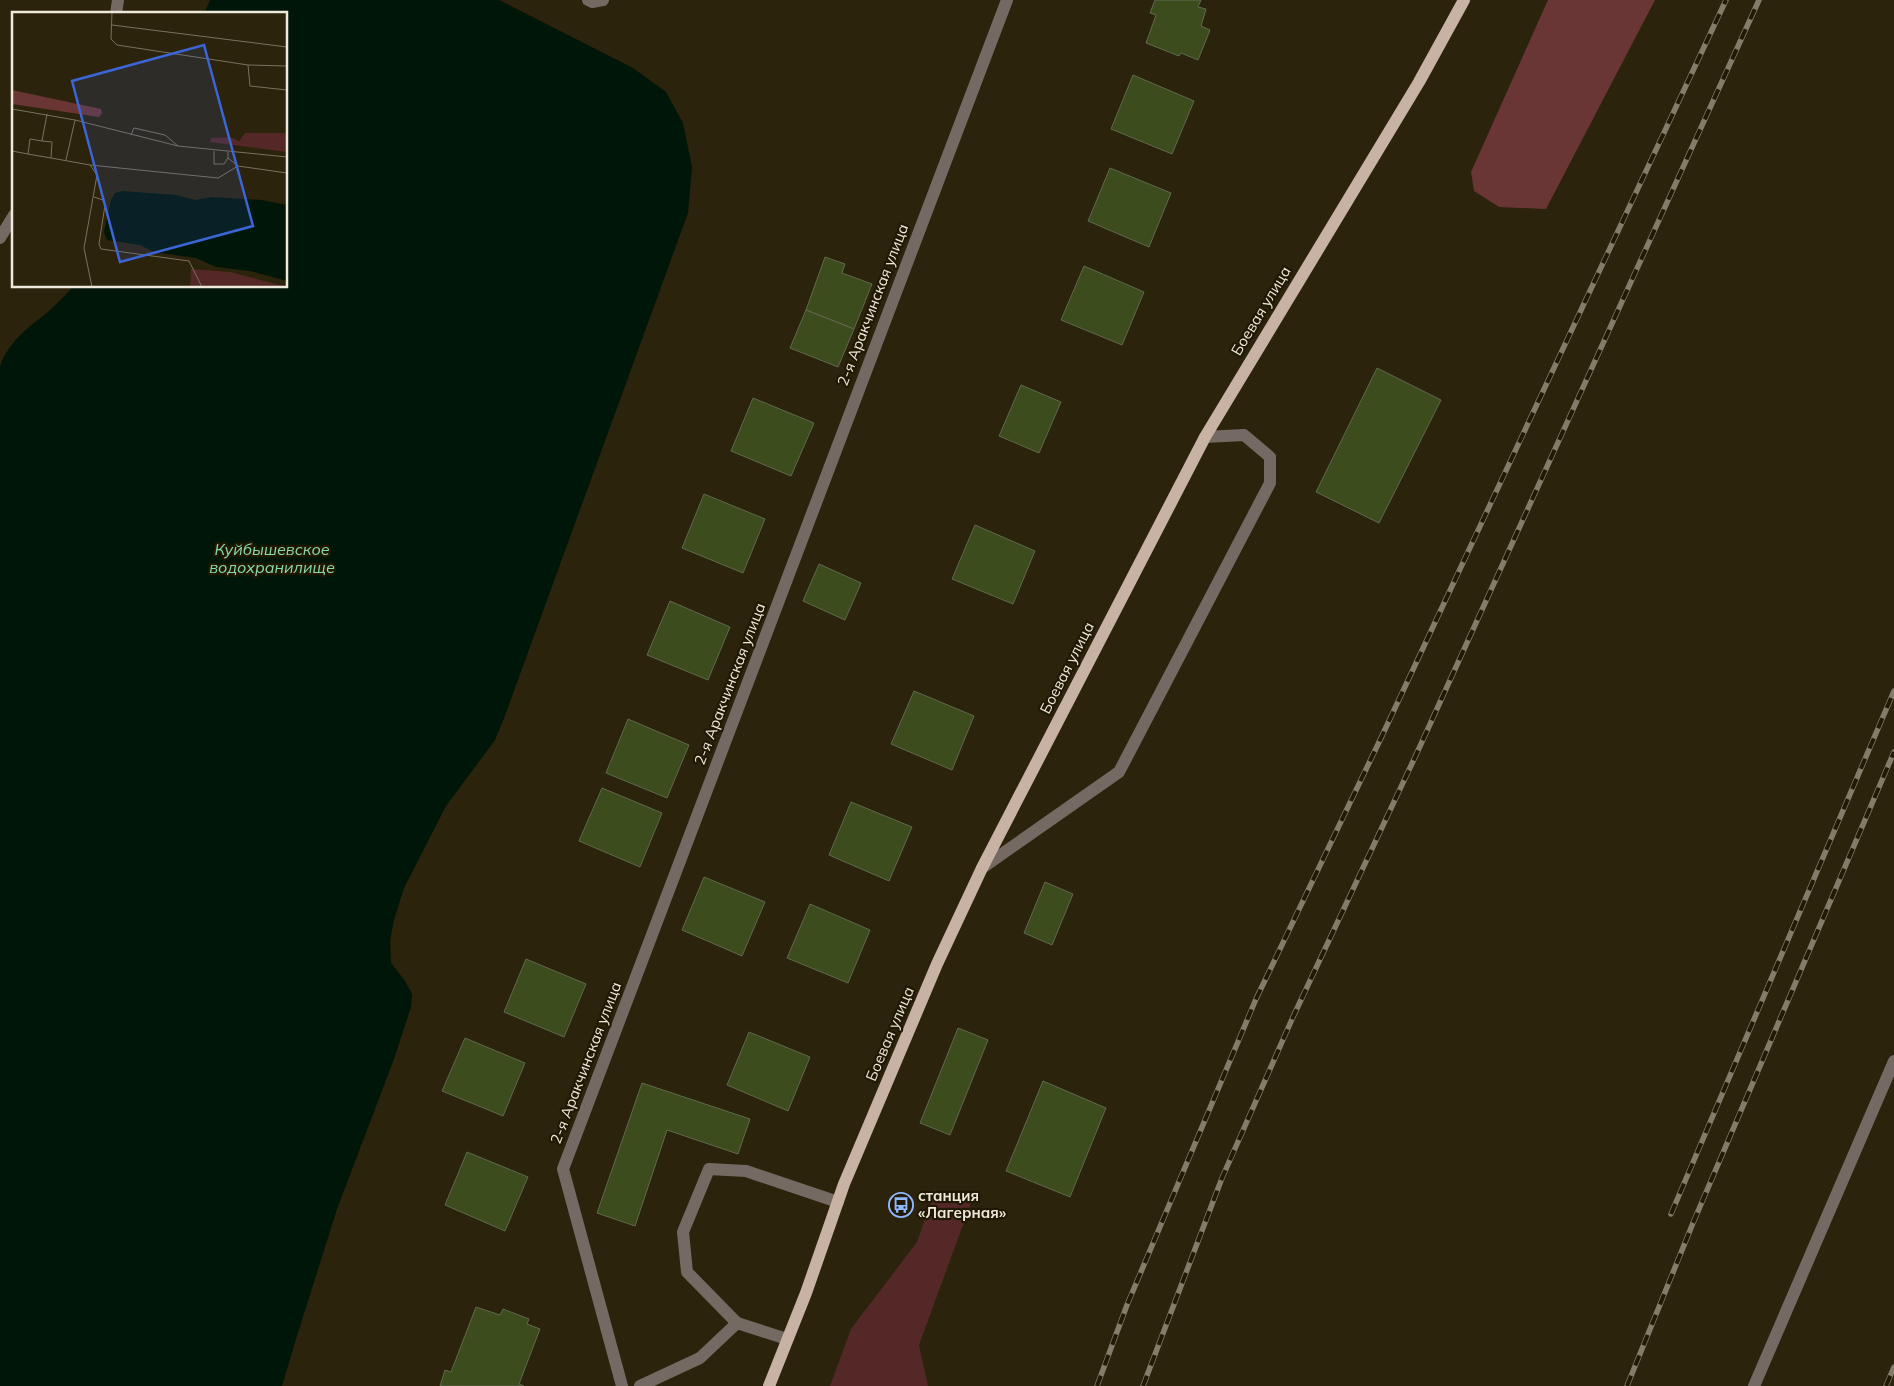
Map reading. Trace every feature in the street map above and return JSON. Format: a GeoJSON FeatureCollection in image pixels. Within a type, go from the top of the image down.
{"type":"FeatureCollection","features":[{"type":"Feature","properties":{"kind":"main road","name":"Боевая улица"},"geometry":{"type":"LineString","coordinates":[[769,1386],[844,1184],[937,964],[982,868],[1205,437],[1419,82],[1464,0]]}},
{"type":"Feature","properties":{"kind":"street"},"geometry":{"type":"LineString","coordinates":[[588,0],[592,2],[603,0]]}},
{"type":"Feature","properties":{"kind":"street","name":"2-я Аракчинская улица"},"geometry":{"type":"LineString","coordinates":[[622,1386],[563,1169],[1006,0]]}},
{"type":"Feature","properties":{"kind":"street"},"geometry":{"type":"LineString","coordinates":[[0,238],[12,218]]}},
{"type":"Feature","properties":{"kind":"street"},"geometry":{"type":"LineString","coordinates":[[982,868],[1119,772],[1270,483],[1270,457],[1244,435],[1205,437]]}},
{"type":"Feature","properties":{"kind":"street"},"geometry":{"type":"LineString","coordinates":[[1754,1386],[1894,1061]]}},
{"type":"Feature","properties":{"kind":"street"},"geometry":{"type":"LineString","coordinates":[[787,1339],[737,1323],[687,1272],[684,1232],[709,1169],[746,1171],[838,1202]]}},
{"type":"Feature","properties":{"kind":"street"},"geometry":{"type":"LineString","coordinates":[[640,1386],[700,1358],[737,1323]]}},
{"type":"Feature","properties":{"kind":"shaded area"},"geometry":{"type":"Polygon","coordinates":[[[1548,0],[1655,0],[1546,209],[1499,207],[1474,191],[1471,172],[1548,0]]]}},
{"type":"Feature","properties":{"kind":"shaded area"},"geometry":{"type":"Polygon","coordinates":[[[935,1190],[971,1203],[919,1345],[928,1386],[830,1386],[851,1329],[917,1242],[935,1190]]]}},
{"type":"Feature","properties":{"kind":"water","name":"Куйбышевское водохранилище"},"geometry":{"type":"Polygon","coordinates":[[[210,0],[499,0],[633,68],[666,92],[683,123],[692,167],[688,213],[503,721],[495,740],[446,806],[404,888],[390,941],[391,963],[412,994],[411,1007],[394,1059],[337,1209],[282,1386],[0,1386],[0,366],[9,349],[20,335],[72,288],[288,288],[288,12],[205,12],[210,0]]]}},
{"type":"Feature","properties":{"kind":"building"},"geometry":{"type":"Polygon","coordinates":[[[1155,0],[1201,0],[1198,7],[1206,9],[1201,26],[1210,30],[1198,60],[1181,53],[1179,56],[1146,43],[1156,15],[1150,13],[1155,0]]]}},
{"type":"Feature","properties":{"kind":"building"},"geometry":{"type":"Polygon","coordinates":[[[1133,75],[1194,101],[1172,154],[1111,129],[1133,75]]]}},
{"type":"Feature","properties":{"kind":"building"},"geometry":{"type":"Polygon","coordinates":[[[1110,168],[1171,193],[1149,247],[1088,221],[1110,168]]]}},
{"type":"Feature","properties":{"kind":"building"},"geometry":{"type":"Polygon","coordinates":[[[825,257],[845,264],[842,273],[872,284],[854,329],[806,310],[825,257]]]}},
{"type":"Feature","properties":{"kind":"building"},"geometry":{"type":"Polygon","coordinates":[[[1084,266],[1144,292],[1122,345],[1061,320],[1084,266]]]}},
{"type":"Feature","properties":{"kind":"building"},"geometry":{"type":"Polygon","coordinates":[[[806,310],[854,329],[838,367],[790,348],[806,310]]]}},
{"type":"Feature","properties":{"kind":"building"},"geometry":{"type":"Polygon","coordinates":[[[1377,368],[1441,400],[1379,523],[1316,492],[1377,368]]]}},
{"type":"Feature","properties":{"kind":"building"},"geometry":{"type":"Polygon","coordinates":[[[1021,385],[1061,402],[1039,453],[999,436],[1021,385]]]}},
{"type":"Feature","properties":{"kind":"building"},"geometry":{"type":"Polygon","coordinates":[[[753,398],[814,423],[791,476],[731,451],[753,398]]]}},
{"type":"Feature","properties":{"kind":"building"},"geometry":{"type":"Polygon","coordinates":[[[704,494],[765,519],[743,573],[682,548],[704,494]]]}},
{"type":"Feature","properties":{"kind":"building"},"geometry":{"type":"Polygon","coordinates":[[[975,525],[1035,551],[1013,604],[952,579],[975,525]]]}},
{"type":"Feature","properties":{"kind":"building"},"geometry":{"type":"Polygon","coordinates":[[[819,564],[861,583],[845,620],[803,601],[819,564]]]}},
{"type":"Feature","properties":{"kind":"building"},"geometry":{"type":"Polygon","coordinates":[[[670,601],[730,627],[708,680],[647,655],[670,601]]]}},
{"type":"Feature","properties":{"kind":"building"},"geometry":{"type":"Polygon","coordinates":[[[914,691],[974,716],[952,770],[891,744],[914,691]]]}},
{"type":"Feature","properties":{"kind":"building"},"geometry":{"type":"Polygon","coordinates":[[[628,719],[689,745],[667,798],[606,773],[628,719]]]}},
{"type":"Feature","properties":{"kind":"building"},"geometry":{"type":"Polygon","coordinates":[[[602,788],[662,813],[640,867],[579,841],[602,788]]]}},
{"type":"Feature","properties":{"kind":"building"},"geometry":{"type":"Polygon","coordinates":[[[851,802],[912,827],[889,881],[829,855],[851,802]]]}},
{"type":"Feature","properties":{"kind":"building"},"geometry":{"type":"Polygon","coordinates":[[[704,877],[765,902],[742,956],[682,930],[704,877]]]}},
{"type":"Feature","properties":{"kind":"building"},"geometry":{"type":"Polygon","coordinates":[[[1045,882],[1073,894],[1052,945],[1024,933],[1045,882]]]}},
{"type":"Feature","properties":{"kind":"building"},"geometry":{"type":"Polygon","coordinates":[[[810,904],[870,930],[848,983],[787,958],[810,904]]]}},
{"type":"Feature","properties":{"kind":"building"},"geometry":{"type":"Polygon","coordinates":[[[526,959],[586,984],[564,1037],[504,1012],[526,959]]]}},
{"type":"Feature","properties":{"kind":"building"},"geometry":{"type":"Polygon","coordinates":[[[958,1028],[988,1040],[950,1135],[920,1123],[958,1028]]]}},
{"type":"Feature","properties":{"kind":"building"},"geometry":{"type":"Polygon","coordinates":[[[749,1032],[810,1057],[788,1111],[727,1085],[749,1032]]]}},
{"type":"Feature","properties":{"kind":"building"},"geometry":{"type":"Polygon","coordinates":[[[465,1038],[525,1063],[503,1116],[442,1091],[465,1038]]]}},
{"type":"Feature","properties":{"kind":"building"},"geometry":{"type":"Polygon","coordinates":[[[1043,1081],[1106,1108],[1070,1197],[1006,1171],[1043,1081]]]}},
{"type":"Feature","properties":{"kind":"building"},"geometry":{"type":"Polygon","coordinates":[[[642,1083],[750,1119],[738,1154],[667,1130],[635,1226],[597,1213],[642,1083]]]}},
{"type":"Feature","properties":{"kind":"building"},"geometry":{"type":"Polygon","coordinates":[[[467,1152],[528,1177],[505,1231],[445,1205],[467,1152]]]}},
{"type":"Feature","properties":{"kind":"building"},"geometry":{"type":"Polygon","coordinates":[[[476,1307],[500,1315],[503,1309],[529,1319],[527,1324],[540,1329],[519,1384],[524,1386],[440,1386],[445,1370],[451,1372],[476,1307]]]}},
{"type":"Feature","properties":{"kind":"railway"},"geometry":{"type":"LineString","coordinates":[[1097,1386],[1127,1305],[1256,999],[1381,738],[1726,0]]}},
{"type":"Feature","properties":{"kind":"railway"},"geometry":{"type":"LineString","coordinates":[[1143,1386],[1222,1178],[1293,1017],[1416,755],[1759,0]]}},
{"type":"Feature","properties":{"kind":"railway"},"geometry":{"type":"LineString","coordinates":[[1671,1214],[1894,691]]}},
{"type":"Feature","properties":{"kind":"railway"},"geometry":{"type":"LineString","coordinates":[[1627,1386],[1693,1223],[1894,752]]}},
{"type":"Feature","properties":{"kind":"railway"},"geometry":{"type":"LineString","coordinates":[[1886,1386],[1894,1367]]}},
{"type":"Feature","properties":{"kind":"place","name":"станция «Лагерная»"},"geometry":{"type":"Point","coordinates":[901,1205]}}]}
